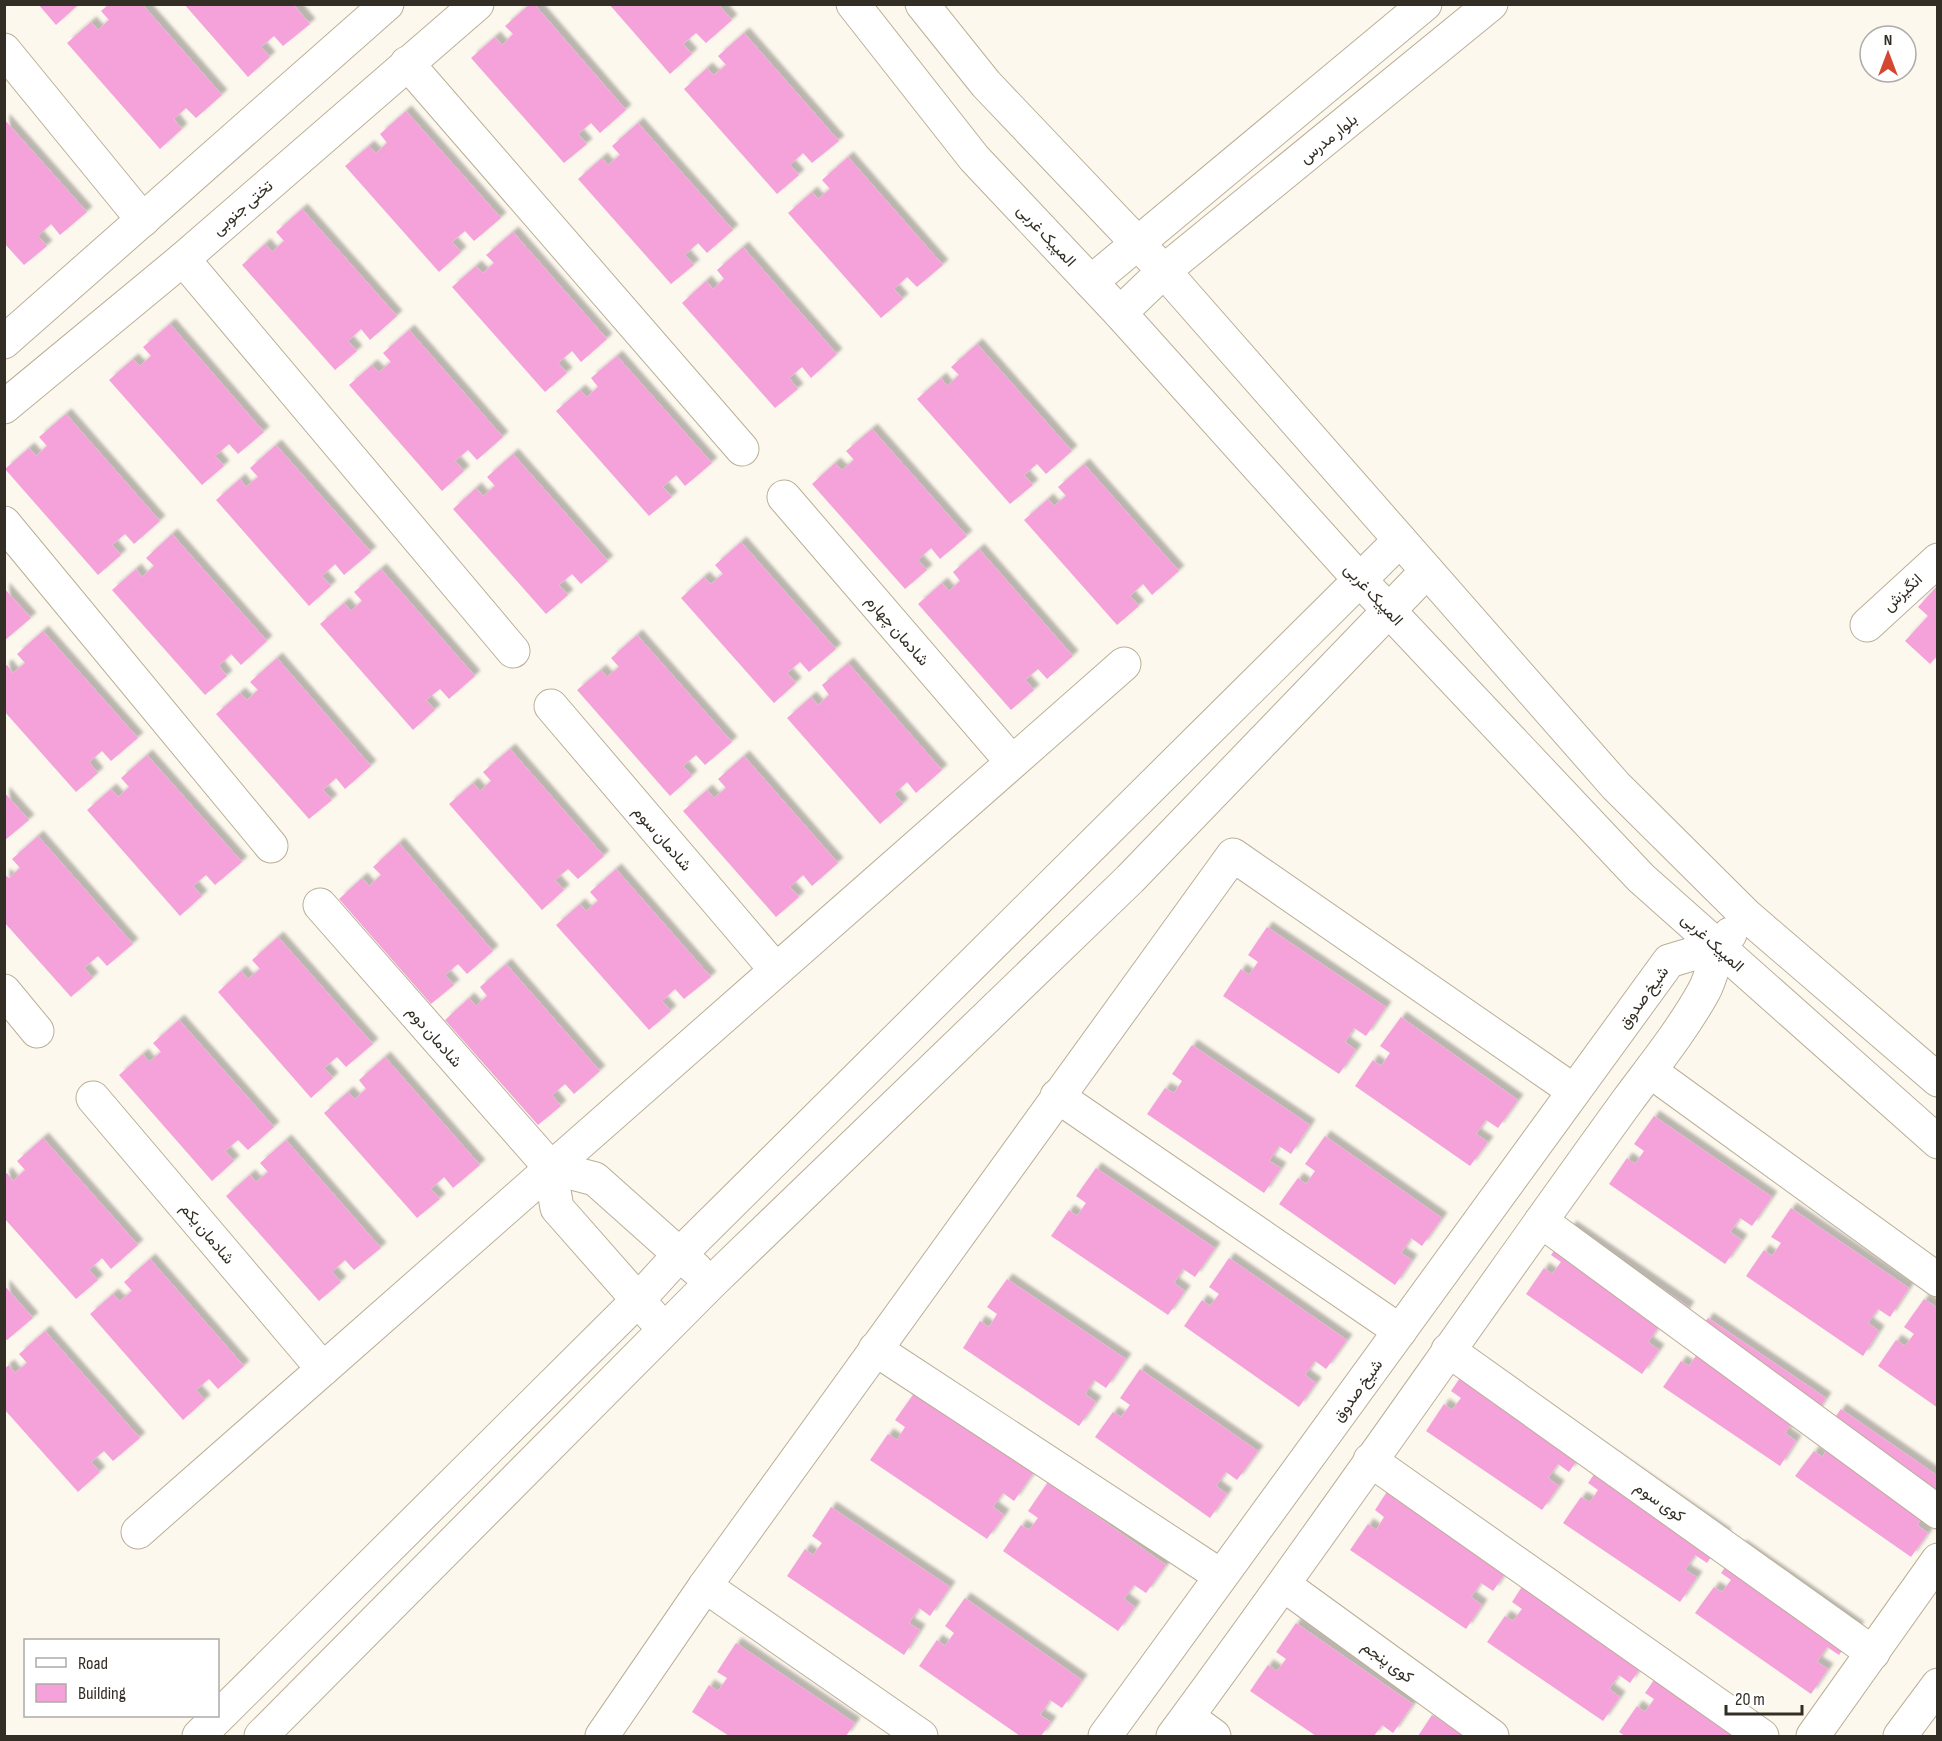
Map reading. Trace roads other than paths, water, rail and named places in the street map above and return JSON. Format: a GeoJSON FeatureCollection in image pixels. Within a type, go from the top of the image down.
{"type":"FeatureCollection","features":[{"type":"Feature","properties":{"kind":"street","name":"تختی جنوبی"},"geometry":{"type":"LineString","coordinates":[[4,407],[183,259],[477,4]]}},
{"type":"Feature","properties":{"kind":"street","name":"المپیک غربی"},"geometry":{"type":"LineString","coordinates":[[853,4],[974,158],[1120,313],[1360,580],[1641,878],[1938,1142]]}},
{"type":"Feature","properties":{"kind":"street"},"geometry":{"type":"LineString","coordinates":[[922,4],[986,84],[1164,271],[1616,786],[1746,915],[1938,1080]]}},
{"type":"Feature","properties":{"kind":"street"},"geometry":{"type":"LineString","coordinates":[[1091,282],[1425,4]]}},
{"type":"Feature","properties":{"kind":"street","name":"بلوار مدرس"},"geometry":{"type":"LineString","coordinates":[[1120,313],[1164,271],[1491,4]]}},
{"type":"Feature","properties":{"kind":"street"},"geometry":{"type":"LineString","coordinates":[[4,342],[143,220],[373,9]]}},
{"type":"Feature","properties":{"kind":"street"},"geometry":{"type":"LineString","coordinates":[[4,50],[143,220]]}},
{"type":"Feature","properties":{"kind":"street"},"geometry":{"type":"LineString","coordinates":[[408,63],[742,449]]}},
{"type":"Feature","properties":{"kind":"street"},"geometry":{"type":"LineString","coordinates":[[183,259],[513,651]]}},
{"type":"Feature","properties":{"kind":"street","name":"شادمان چهارم"},"geometry":{"type":"LineString","coordinates":[[784,497],[1012,762]]}},
{"type":"Feature","properties":{"kind":"street"},"geometry":{"type":"LineString","coordinates":[[4,523],[271,846]]}},
{"type":"Feature","properties":{"kind":"street"},"geometry":{"type":"LineString","coordinates":[[199,1737],[638,1300],[680,1254],[1400,540]]}},
{"type":"Feature","properties":{"kind":"street","name":"انگیزش"},"geometry":{"type":"LineString","coordinates":[[1867,625],[1938,560]]}},
{"type":"Feature","properties":{"kind":"street"},"geometry":{"type":"LineString","coordinates":[[261,1737],[664,1329],[1130,879],[1426,571]]}},
{"type":"Feature","properties":{"kind":"street"},"geometry":{"type":"LineString","coordinates":[[138,1532],[1124,664]]}},
{"type":"Feature","properties":{"kind":"street","name":"شادمان سوم"},"geometry":{"type":"LineString","coordinates":[[550,706],[776,970]]}},
{"type":"Feature","properties":{"kind":"street"},"geometry":{"type":"LineString","coordinates":[[602,1737],[705,1586],[1233,855],[1574,1091]]}},
{"type":"Feature","properties":{"kind":"street","name":"شادمان دوم"},"geometry":{"type":"LineString","coordinates":[[320,905],[550,1167]]}},
{"type":"Feature","properties":{"kind":"street"},"geometry":{"type":"LineString","coordinates":[[1214,1737],[1181,1727],[1284,1585],[1448,1350],[1650,1071],[1705,990],[1719,946],[1746,915]]}},
{"type":"Feature","properties":{"kind":"street","name":"شیخ صدوق"},"geometry":{"type":"LineString","coordinates":[[1105,1737],[1669,961],[1719,946]]}},
{"type":"Feature","properties":{"kind":"street"},"geometry":{"type":"LineString","coordinates":[[4,991],[37,1031]]}},
{"type":"Feature","properties":{"kind":"street"},"geometry":{"type":"LineString","coordinates":[[1650,1071],[1938,1280]]}},
{"type":"Feature","properties":{"kind":"street"},"geometry":{"type":"LineString","coordinates":[[1057,1096],[1400,1331]]}},
{"type":"Feature","properties":{"kind":"street","name":"شادمان یکم"},"geometry":{"type":"LineString","coordinates":[[93,1098],[323,1369]]}},
{"type":"Feature","properties":{"kind":"street"},"geometry":{"type":"LineString","coordinates":[[550,1167],[595,1179],[711,1283]]}},
{"type":"Feature","properties":{"kind":"street"},"geometry":{"type":"LineString","coordinates":[[550,1167],[557,1208],[664,1329]]}},
{"type":"Feature","properties":{"kind":"street"},"geometry":{"type":"LineString","coordinates":[[1541,1221],[1938,1512]]}},
{"type":"Feature","properties":{"kind":"street"},"geometry":{"type":"LineString","coordinates":[[875,1349],[1221,1576]]}},
{"type":"Feature","properties":{"kind":"street","name":"کوی سوم"},"geometry":{"type":"LineString","coordinates":[[1448,1350],[1873,1653]]}},
{"type":"Feature","properties":{"kind":"street"},"geometry":{"type":"LineString","coordinates":[[1370,1460],[1762,1737]]}},
{"type":"Feature","properties":{"kind":"street"},"geometry":{"type":"LineString","coordinates":[[1813,1737],[1938,1560]]}},
{"type":"Feature","properties":{"kind":"street","name":"کوی پنجم"},"geometry":{"type":"LineString","coordinates":[[1284,1585],[1492,1737]]}},
{"type":"Feature","properties":{"kind":"street"},"geometry":{"type":"LineString","coordinates":[[705,1586],[921,1737]]}},
{"type":"Feature","properties":{"kind":"street"},"geometry":{"type":"LineString","coordinates":[[1900,1737],[1938,1685]]}}]}
